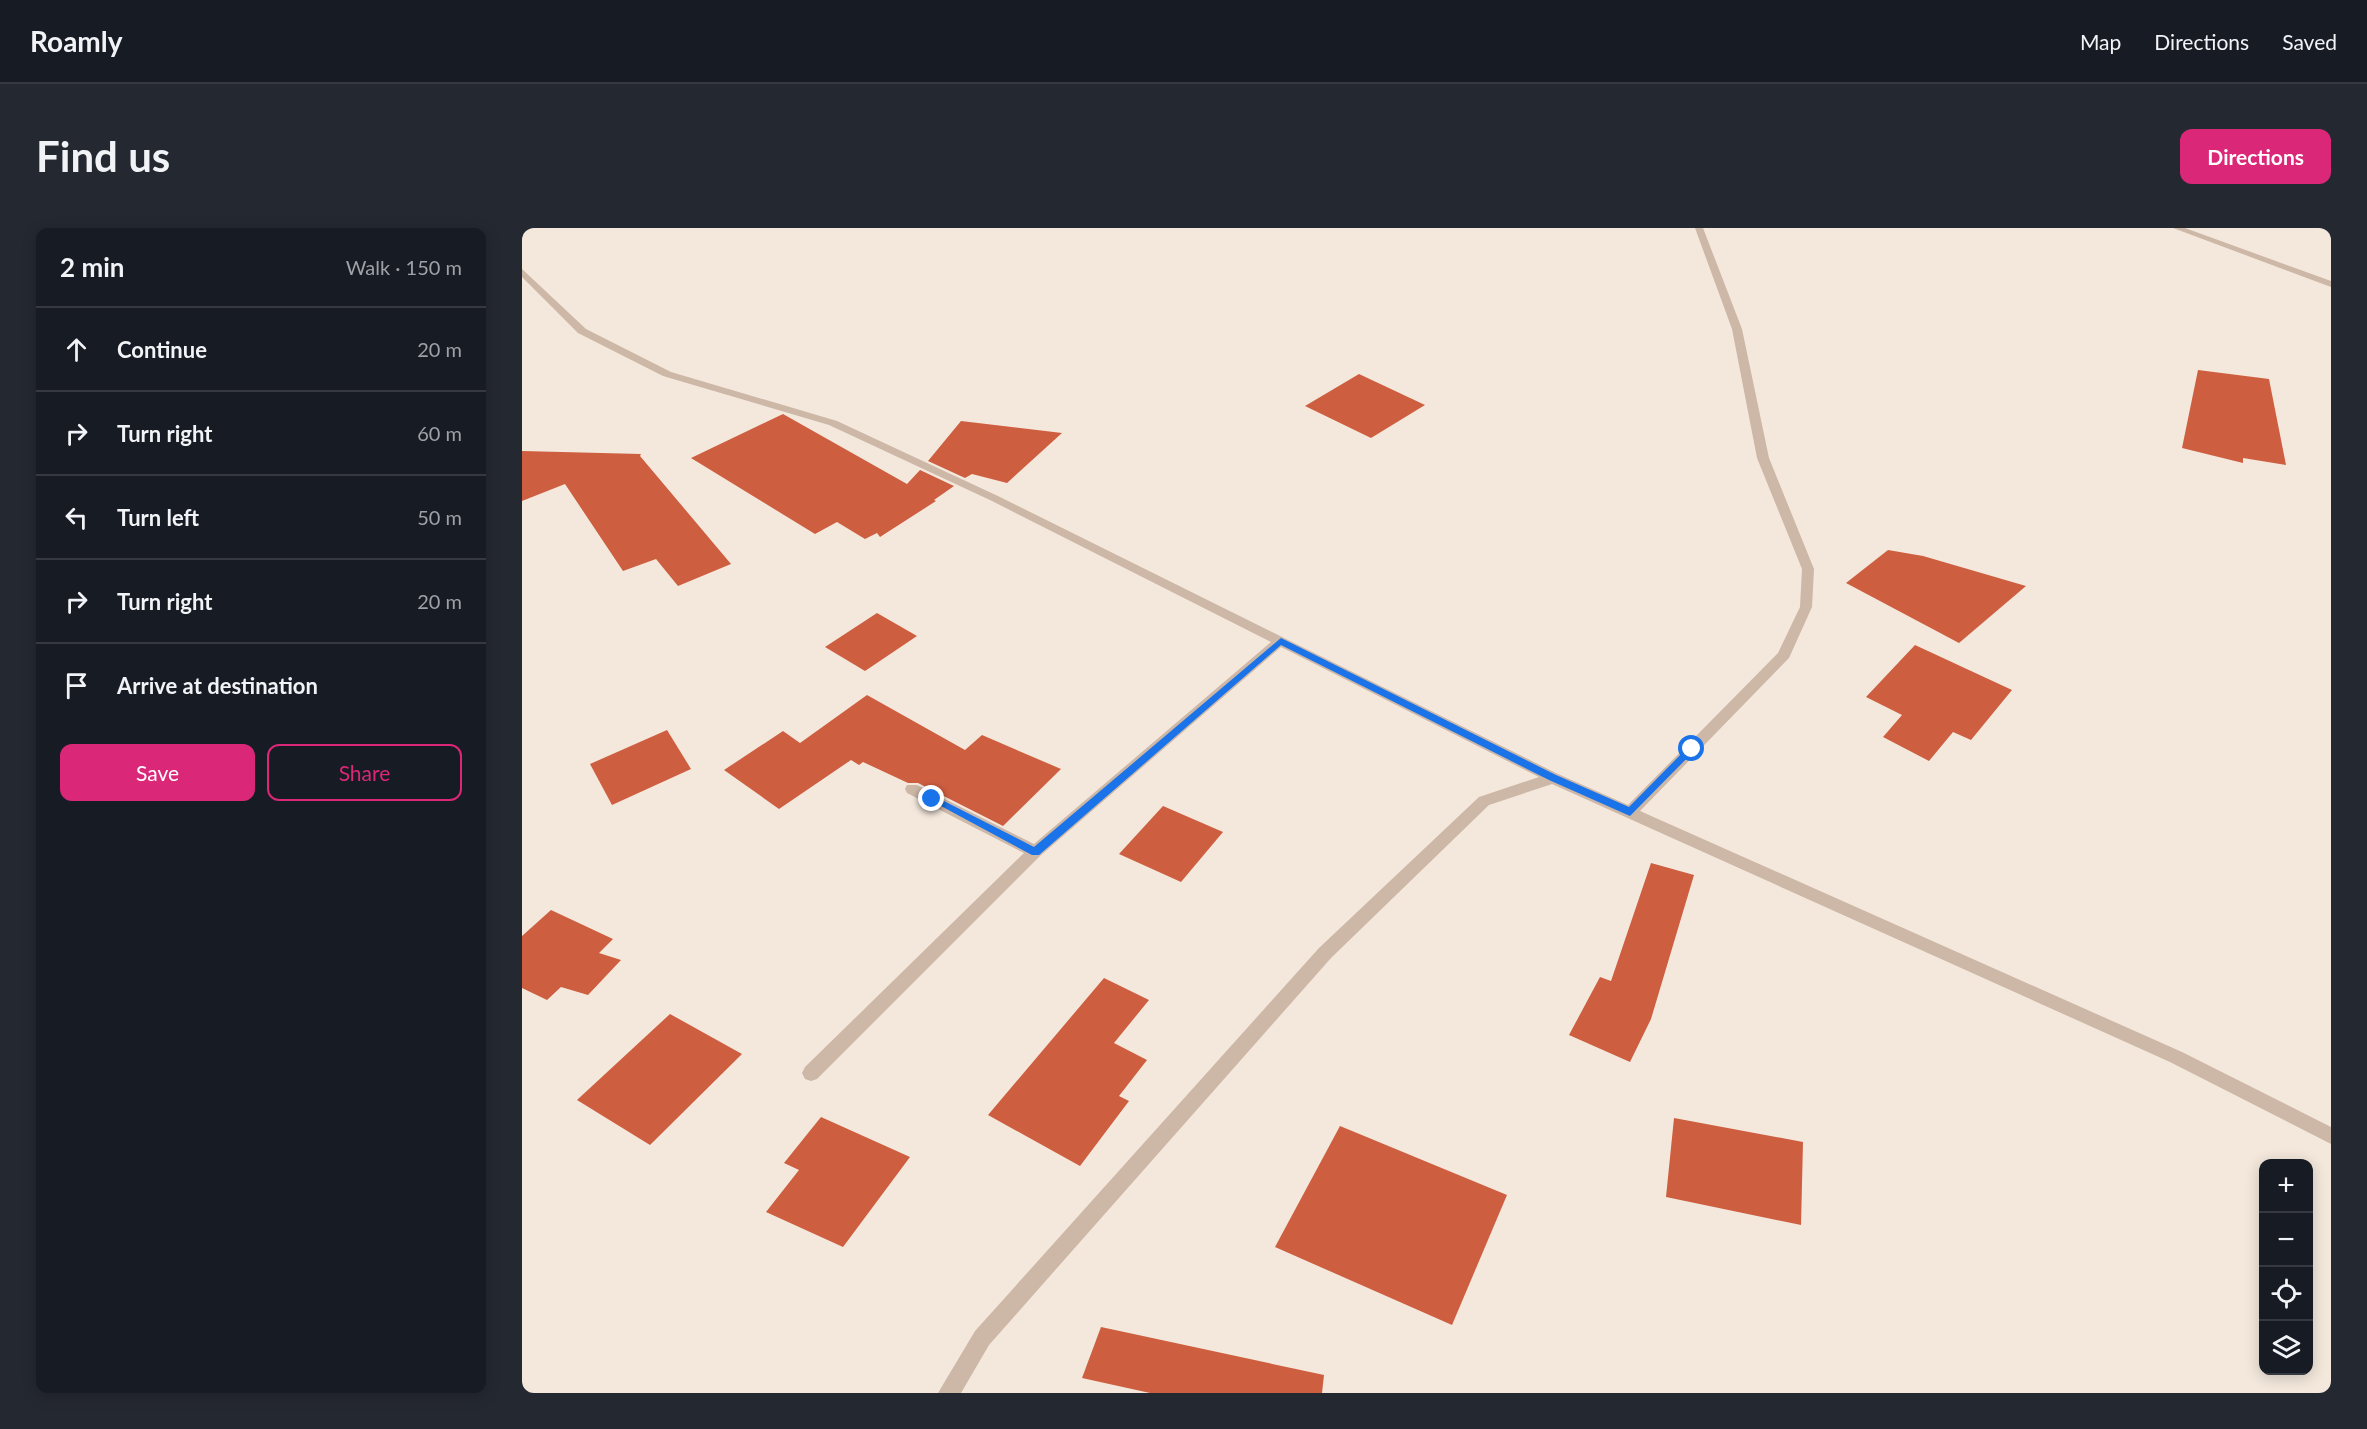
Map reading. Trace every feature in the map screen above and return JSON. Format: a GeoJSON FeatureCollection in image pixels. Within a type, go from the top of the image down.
{"type":"FeatureCollection","features":[{"type":"Feature","properties":{"kind":"street"},"geometry":{"type":"LineString","coordinates":[[1630,812],[1784,655],[1806,607],[1808,569],[1763,458],[1737,329],[1699,228]]}},
{"type":"Feature","properties":{"kind":"street"},"geometry":{"type":"LineString","coordinates":[[2177,228],[2331,284]]}},
{"type":"Feature","properties":{"kind":"street"},"geometry":{"type":"LineString","coordinates":[[522,272],[582,331],[667,374],[833,423],[996,499],[1553,778],[2176,1057],[2331,1136]]}},
{"type":"Feature","properties":{"kind":"street"},"geometry":{"type":"LineString","coordinates":[[811,1073],[1035,852],[1281,641]]}},
{"type":"Feature","properties":{"kind":"street"},"geometry":{"type":"LineString","coordinates":[[949,1393],[982,1338],[1325,953],[1484,801],[1553,778]]}},
{"type":"Feature","properties":{"kind":"street"},"geometry":{"type":"LineString","coordinates":[[912,789],[1035,852]]}},
{"type":"Feature","properties":{"kind":"building"},"geometry":{"type":"Polygon","coordinates":[[[2198,370],[2269,379],[2286,465],[2243,458],[2243,463],[2182,448],[2198,370]]]}},
{"type":"Feature","properties":{"kind":"building"},"geometry":{"type":"Polygon","coordinates":[[[1359,374],[1425,405],[1371,438],[1305,406],[1359,374]]]}},
{"type":"Feature","properties":{"kind":"building"},"geometry":{"type":"Polygon","coordinates":[[[783,414],[907,484],[920,470],[954,486],[934,500],[936,501],[880,537],[877,533],[865,539],[837,522],[815,534],[691,458],[783,414]]]}},
{"type":"Feature","properties":{"kind":"building"},"geometry":{"type":"Polygon","coordinates":[[[961,421],[1062,433],[1007,483],[972,474],[965,478],[928,461],[961,421]]]}},
{"type":"Feature","properties":{"kind":"building"},"geometry":{"type":"Polygon","coordinates":[[[522,451],[641,454],[640,456],[731,564],[678,586],[656,559],[623,571],[565,484],[522,501],[522,451]]]}},
{"type":"Feature","properties":{"kind":"building"},"geometry":{"type":"Polygon","coordinates":[[[1888,550],[1923,556],[2026,586],[1959,643],[1846,583],[1888,550]]]}},
{"type":"Feature","properties":{"kind":"building"},"geometry":{"type":"Polygon","coordinates":[[[877,613],[917,636],[865,671],[825,647],[877,613]]]}},
{"type":"Feature","properties":{"kind":"building"},"geometry":{"type":"Polygon","coordinates":[[[1915,645],[2012,690],[1971,740],[1953,732],[1929,761],[1883,737],[1902,715],[1866,697],[1915,645]]]}},
{"type":"Feature","properties":{"kind":"building"},"geometry":{"type":"Polygon","coordinates":[[[867,695],[965,750],[982,735],[1061,769],[1003,826],[918,783],[908,783],[863,762],[859,765],[851,760],[779,809],[724,770],[783,731],[800,743],[867,695]]]}},
{"type":"Feature","properties":{"kind":"building"},"geometry":{"type":"Polygon","coordinates":[[[667,730],[691,769],[612,805],[590,764],[667,730]]]}},
{"type":"Feature","properties":{"kind":"building"},"geometry":{"type":"Polygon","coordinates":[[[1163,806],[1223,832],[1181,882],[1119,854],[1163,806]]]}},
{"type":"Feature","properties":{"kind":"building"},"geometry":{"type":"Polygon","coordinates":[[[1651,863],[1694,875],[1651,1019],[1630,1062],[1569,1035],[1600,977],[1611,981],[1651,863]]]}},
{"type":"Feature","properties":{"kind":"building"},"geometry":{"type":"Polygon","coordinates":[[[551,910],[613,939],[599,953],[621,960],[588,995],[561,987],[547,1000],[522,988],[522,936],[551,910]]]}},
{"type":"Feature","properties":{"kind":"building"},"geometry":{"type":"Polygon","coordinates":[[[1104,978],[1149,1000],[1114,1043],[1147,1060],[1119,1096],[1129,1101],[1080,1166],[988,1115],[1104,978]]]}},
{"type":"Feature","properties":{"kind":"building"},"geometry":{"type":"Polygon","coordinates":[[[670,1014],[742,1054],[650,1145],[577,1100],[670,1014]]]}},
{"type":"Feature","properties":{"kind":"building"},"geometry":{"type":"Polygon","coordinates":[[[821,1117],[910,1157],[843,1247],[766,1212],[799,1170],[784,1163],[821,1117]]]}},
{"type":"Feature","properties":{"kind":"building"},"geometry":{"type":"Polygon","coordinates":[[[1674,1118],[1803,1142],[1801,1225],[1666,1197],[1674,1118]]]}},
{"type":"Feature","properties":{"kind":"building"},"geometry":{"type":"Polygon","coordinates":[[[1340,1126],[1507,1195],[1452,1325],[1275,1247],[1340,1126]]]}},
{"type":"Feature","properties":{"kind":"building"},"geometry":{"type":"Polygon","coordinates":[[[1101,1327],[1324,1375],[1322,1393],[1150,1393],[1082,1378],[1101,1327]]]}},
{"type":"Feature","properties":{"kind":"route"},"geometry":{"type":"LineString","coordinates":[[932,799],[1035,852],[1281,641],[1553,778],[1630,812],[1692,749]]}}]}
